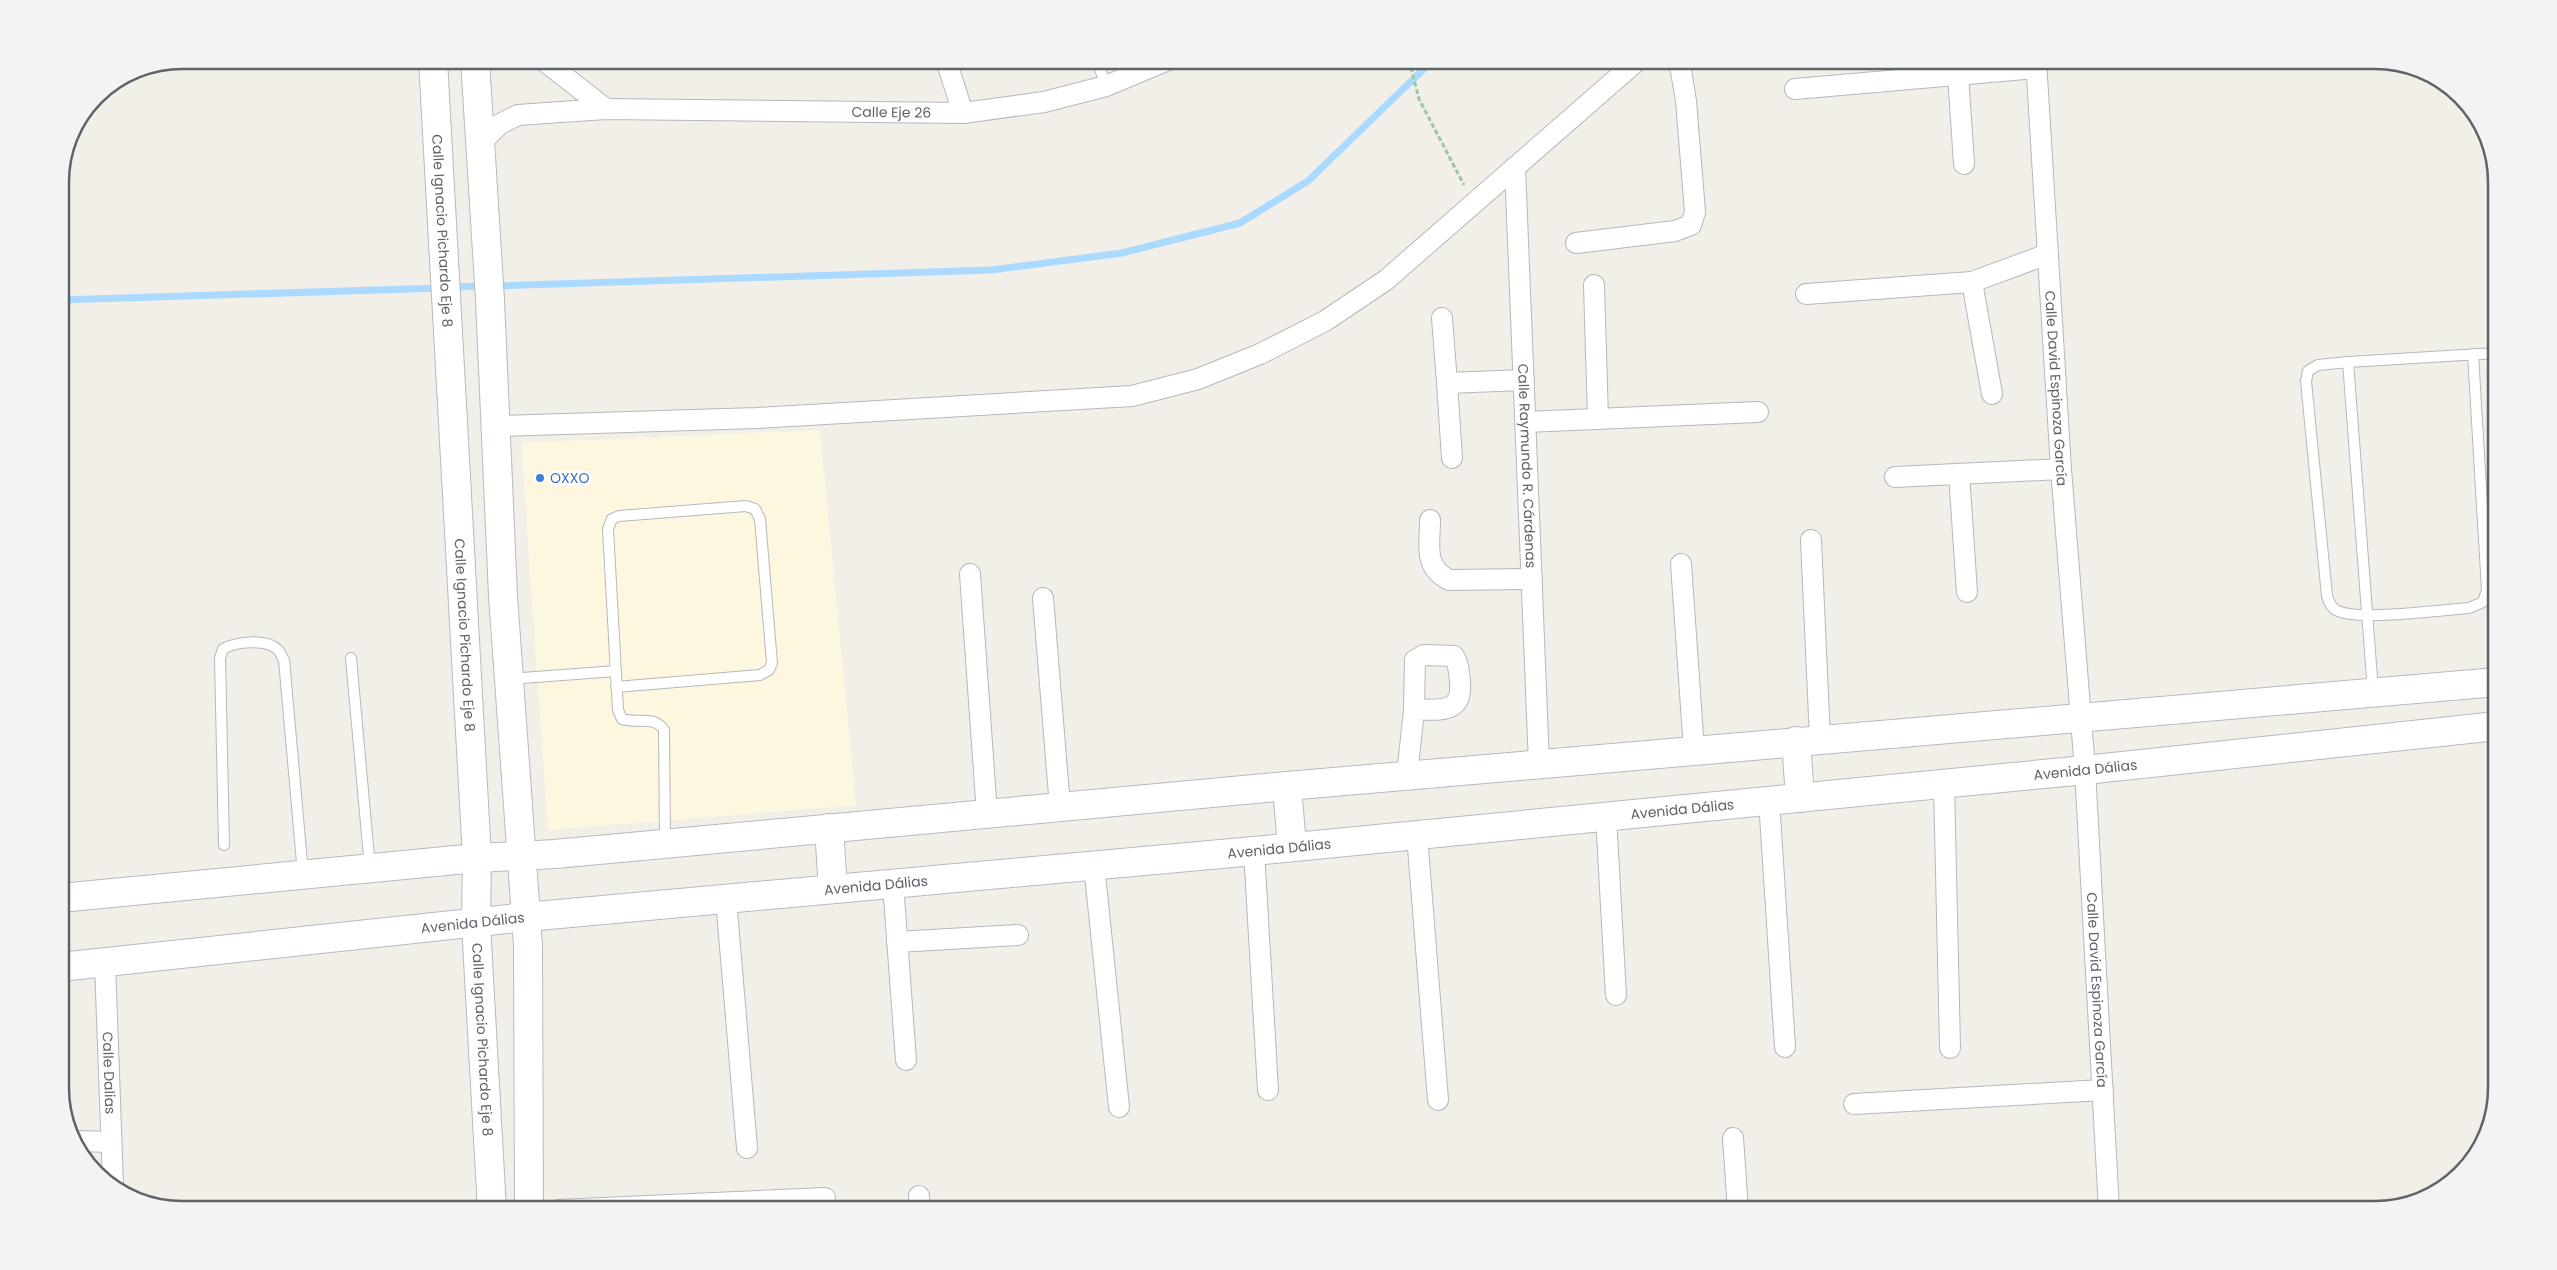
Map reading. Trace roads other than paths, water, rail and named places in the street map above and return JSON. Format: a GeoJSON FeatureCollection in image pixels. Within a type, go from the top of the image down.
{"type":"FeatureCollection","features":[{"type":"Feature","properties":{"kind":"main road","name":"Calle Ignacio Pichardo Eje 8"},"geometry":{"type":"LineString","coordinates":[[433,69],[477,858],[476,924],[491,1201]]}},
{"type":"Feature","properties":{"kind":"main road"},"geometry":{"type":"LineString","coordinates":[[476,69],[490,300],[503,596],[528,945],[529,1201]]}},
{"type":"Feature","properties":{"kind":"main road"},"geometry":{"type":"LineString","coordinates":[[463,600],[503,596]]}},
{"type":"Feature","properties":{"kind":"main road"},"geometry":{"type":"LineString","coordinates":[[69,897],[477,858],[522,857],[1407,775],[2488,683]]}},
{"type":"Feature","properties":{"kind":"main road","name":"Avenida Dálias"},"geometry":{"type":"LineString","coordinates":[[69,966],[476,924],[526,917],[1254,851],[2086,770],[2488,727]]}},
{"type":"Feature","properties":{"kind":"main road"},"geometry":{"type":"LineString","coordinates":[[1800,798],[1808,740]]}},
{"type":"Feature","properties":{"kind":"main road"},"geometry":{"type":"LineString","coordinates":[[1287,786],[1292,847]]}},
{"type":"Feature","properties":{"kind":"main road"},"geometry":{"type":"LineString","coordinates":[[829,828],[833,890]]}},
{"type":"Feature","properties":{"kind":"street"},"geometry":{"type":"LineString","coordinates":[[555,69],[606,109]]}},
{"type":"Feature","properties":{"kind":"street"},"geometry":{"type":"LineString","coordinates":[[949,69],[963,113]]}},
{"type":"Feature","properties":{"kind":"street","name":"Calle Eje 26"},"geometry":{"type":"LineString","coordinates":[[480,144],[500,124],[518,115],[606,109],[963,113],[1044,102],[1106,86],[1147,69]]}},
{"type":"Feature","properties":{"kind":"street"},"geometry":{"type":"LineString","coordinates":[[496,426],[757,418],[1132,396],[1198,379],[1260,354],[1325,321],[1386,280],[1628,69]]}},
{"type":"Feature","properties":{"kind":"street"},"geometry":{"type":"LineString","coordinates":[[1576,243],[1675,231],[1691,225],[1695,212],[1686,101],[1680,69]]}},
{"type":"Feature","properties":{"kind":"street"},"geometry":{"type":"LineString","coordinates":[[1795,89],[1958,75],[2001,69]]}},
{"type":"Feature","properties":{"kind":"street","name":"Calle David Espinoza García"},"geometry":{"type":"LineString","coordinates":[[2036,69],[2061,469],[2086,770],[2109,1201]]}},
{"type":"Feature","properties":{"kind":"street"},"geometry":{"type":"LineString","coordinates":[[1958,75],[1964,164]]}},
{"type":"Feature","properties":{"kind":"street","name":"Calle Raymundo R. Cárdenas"},"geometry":{"type":"LineString","coordinates":[[1515,167],[1539,764]]}},
{"type":"Feature","properties":{"kind":"street"},"geometry":{"type":"LineString","coordinates":[[1806,294],[1972,282],[2048,254]]}},
{"type":"Feature","properties":{"kind":"street"},"geometry":{"type":"LineString","coordinates":[[1972,282],[1992,394]]}},
{"type":"Feature","properties":{"kind":"street"},"geometry":{"type":"LineString","coordinates":[[1594,284],[1598,419]]}},
{"type":"Feature","properties":{"kind":"street"},"geometry":{"type":"LineString","coordinates":[[1442,318],[1452,458]]}},
{"type":"Feature","properties":{"kind":"street"},"geometry":{"type":"LineString","coordinates":[[1447,383],[1524,380]]}},
{"type":"Feature","properties":{"kind":"street"},"geometry":{"type":"LineString","coordinates":[[1526,422],[1758,412]]}},
{"type":"Feature","properties":{"kind":"street"},"geometry":{"type":"LineString","coordinates":[[1895,477],[2061,469]]}},
{"type":"Feature","properties":{"kind":"street"},"geometry":{"type":"LineString","coordinates":[[1959,474],[1967,592]]}},
{"type":"Feature","properties":{"kind":"street"},"geometry":{"type":"LineString","coordinates":[[1430,520],[1431,566],[1438,575],[1449,580],[1532,579]]}},
{"type":"Feature","properties":{"kind":"street"},"geometry":{"type":"LineString","coordinates":[[1808,740],[1811,540]]}},
{"type":"Feature","properties":{"kind":"street"},"geometry":{"type":"LineString","coordinates":[[1680,564],[1694,750]]}},
{"type":"Feature","properties":{"kind":"street"},"geometry":{"type":"LineString","coordinates":[[970,574],[987,814]]}},
{"type":"Feature","properties":{"kind":"street"},"geometry":{"type":"LineString","coordinates":[[1043,598],[1060,807]]}},
{"type":"Feature","properties":{"kind":"street"},"geometry":{"type":"LineString","coordinates":[[1407,775],[1414,710]]}},
{"type":"Feature","properties":{"kind":"street"},"geometry":{"type":"LineString","coordinates":[[1944,784],[1950,1048]]}},
{"type":"Feature","properties":{"kind":"street"},"geometry":{"type":"LineString","coordinates":[[1769,800],[1785,1046]]}},
{"type":"Feature","properties":{"kind":"street"},"geometry":{"type":"LineString","coordinates":[[1606,816],[1616,995]]}},
{"type":"Feature","properties":{"kind":"street"},"geometry":{"type":"LineString","coordinates":[[1417,835],[1438,1100]]}},
{"type":"Feature","properties":{"kind":"street"},"geometry":{"type":"LineString","coordinates":[[1254,851],[1268,1090]]}},
{"type":"Feature","properties":{"kind":"street"},"geometry":{"type":"LineString","coordinates":[[1094,865],[1119,1107]]}},
{"type":"Feature","properties":{"kind":"street"},"geometry":{"type":"LineString","coordinates":[[893,884],[906,1060]]}},
{"type":"Feature","properties":{"kind":"street"},"geometry":{"type":"LineString","coordinates":[[726,899],[747,1148]]}},
{"type":"Feature","properties":{"kind":"street"},"geometry":{"type":"LineString","coordinates":[[897,942],[1018,935]]}},
{"type":"Feature","properties":{"kind":"street","name":"Calle Dalias"},"geometry":{"type":"LineString","coordinates":[[105,963],[112,1177]]}},
{"type":"Feature","properties":{"kind":"street"},"geometry":{"type":"LineString","coordinates":[[1854,1104],[2103,1090]]}},
{"type":"Feature","properties":{"kind":"street"},"geometry":{"type":"LineString","coordinates":[[1733,1138],[1737,1201]]}},
{"type":"Feature","properties":{"kind":"street"},"geometry":{"type":"LineString","coordinates":[[82,1141],[111,1142]]}},
{"type":"Feature","properties":{"kind":"street"},"geometry":{"type":"LineString","coordinates":[[758,1201],[825,1198]]}},
{"type":"Feature","properties":{"kind":"lane"},"geometry":{"type":"LineString","coordinates":[[1100,69],[1106,86]]}},
{"type":"Feature","properties":{"kind":"lane"},"geometry":{"type":"LineString","coordinates":[[2473,354],[2487,590],[2483,602],[2469,608],[2367,616],[2338,612],[2330,605],[2327,596],[2306,381],[2308,371],[2318,365],[2348,362],[2473,354],[2488,353]]}},
{"type":"Feature","properties":{"kind":"lane"},"geometry":{"type":"LineString","coordinates":[[2348,362],[2373,692]]}},
{"type":"Feature","properties":{"kind":"lane"},"geometry":{"type":"LineString","coordinates":[[616,686],[760,675],[769,670],[772,663],[760,519],[755,509],[746,506],[619,516],[612,519],[608,529],[616,686],[618,710],[622,719],[630,721],[652,720],[660,723],[664,730],[665,844]]}},
{"type":"Feature","properties":{"kind":"lane"},"geometry":{"type":"LineString","coordinates":[[224,845],[220,658],[223,649],[232,644],[264,643],[277,649],[284,660],[303,875]]}},
{"type":"Feature","properties":{"kind":"lane"},"geometry":{"type":"LineString","coordinates":[[351,658],[370,868]]}},
{"type":"Feature","properties":{"kind":"lane"},"geometry":{"type":"LineString","coordinates":[[508,679],[616,671]]}},
{"type":"Feature","properties":{"kind":"waterway"},"geometry":{"type":"LineString","coordinates":[[495,286],[991,270],[1122,253],[1240,223],[1308,181],[1424,69]]}},
{"type":"Feature","properties":{"kind":"waterway"},"geometry":{"type":"LineString","coordinates":[[450,287],[485,286]]}},
{"type":"Feature","properties":{"kind":"waterway"},"geometry":{"type":"LineString","coordinates":[[69,300],[440,288]]}},
{"type":"Feature","properties":{"kind":"place","name":"OXXO"},"geometry":{"type":"Point","coordinates":[540,478]}}]}
